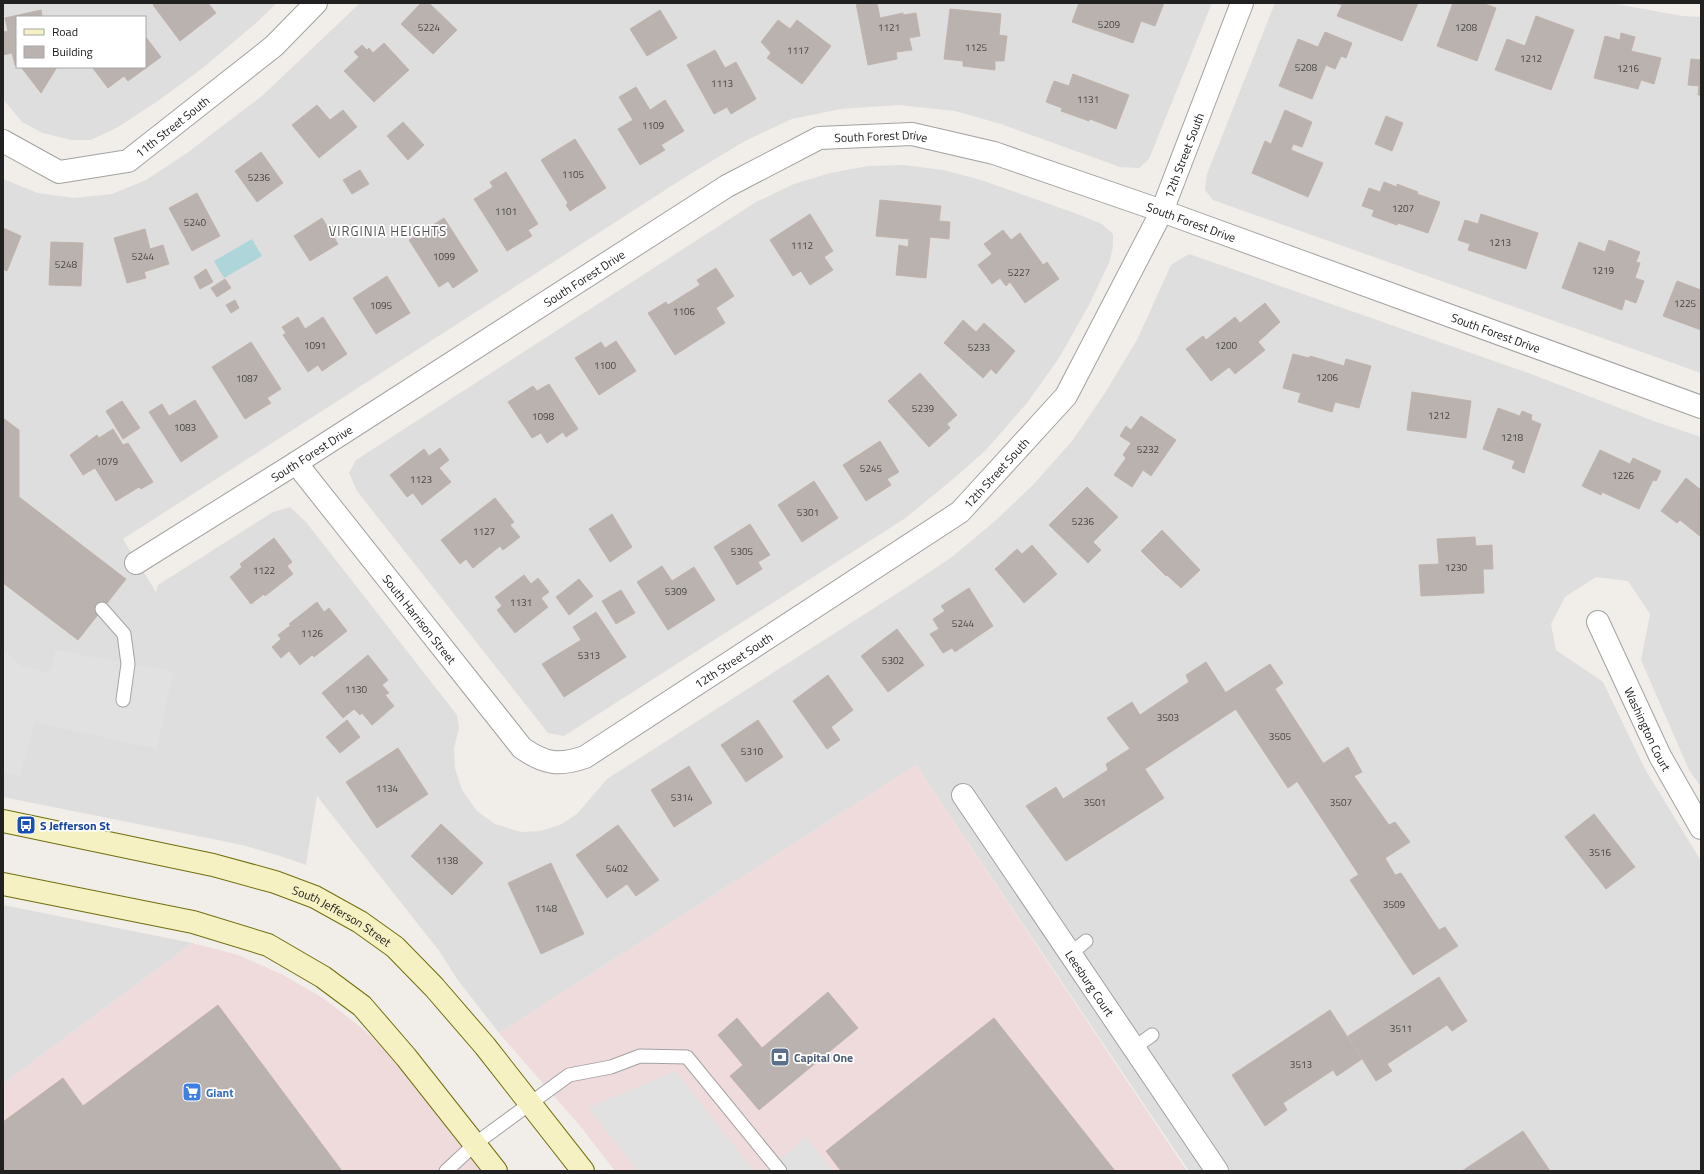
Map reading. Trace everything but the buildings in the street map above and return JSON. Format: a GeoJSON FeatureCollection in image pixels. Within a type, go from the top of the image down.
{"type":"FeatureCollection","features":[{"type":"Feature","properties":{"kind":"street","name":"11th Street South"},"geometry":{"type":"LineString","coordinates":[[3,141],[59,172],[128,161],[274,46],[316,3]]}},
{"type":"Feature","properties":{"kind":"street","name":"12th Street South"},"geometry":{"type":"LineString","coordinates":[[552,762],[569,762],[585,757],[960,512],[1066,396],[1162,211],[1242,3]]}},
{"type":"Feature","properties":{"kind":"street","name":"South Forest Drive"},"geometry":{"type":"LineString","coordinates":[[136,563],[296,463],[726,186],[820,138],[912,134],[994,153],[1162,211],[1701,407]]}},
{"type":"Feature","properties":{"kind":"street","name":"South Harrison Street"},"geometry":{"type":"LineString","coordinates":[[296,463],[522,748],[536,757],[552,762]]}},
{"type":"Feature","properties":{"kind":"street","name":"Washington Court"},"geometry":{"type":"LineString","coordinates":[[1599,625],[1660,756],[1701,828]]}},
{"type":"Feature","properties":{"kind":"street","name":"Leesburg Court"},"geometry":{"type":"LineString","coordinates":[[962,795],[1078,948],[1134,1048],[1217,1171]]}},
{"type":"Feature","properties":{"kind":"street","name":"South Jefferson Street"},"geometry":{"type":"LineString","coordinates":[[3,821],[213,865],[275,882],[315,897],[360,922],[395,947],[434,987],[485,1046],[583,1171]]}},
{"type":"Feature","properties":{"kind":"street"},"geometry":{"type":"LineString","coordinates":[[3,884],[193,922],[268,945],[323,977],[362,1006],[406,1058],[496,1171]]}},
{"type":"Feature","properties":{"kind":"lane"},"geometry":{"type":"LineString","coordinates":[[102,609],[124,634],[128,664],[123,700]]}},
{"type":"Feature","properties":{"kind":"lane"},"geometry":{"type":"LineString","coordinates":[[1134,1048],[1152,1035]]}},
{"type":"Feature","properties":{"kind":"lane"},"geometry":{"type":"LineString","coordinates":[[446,1171],[475,1144],[569,1075],[611,1067],[640,1056],[687,1057],[780,1171]]}},
{"type":"Feature","properties":{"kind":"shaded area"},"geometry":{"type":"Polygon","coordinates":[[[3,3],[277,3],[204,67],[158,101],[118,127],[91,140],[71,140],[43,133],[22,122],[3,99],[3,3]]]}},
{"type":"Feature","properties":{"kind":"shaded area"},"geometry":{"type":"Polygon","coordinates":[[[360,3],[1212,3],[1149,159],[1139,168],[1120,167],[1001,124],[955,111],[899,105],[841,109],[792,119],[745,141],[687,176],[123,539],[156,592],[158,585],[273,512],[290,507],[306,522],[457,715],[459,728],[454,748],[455,768],[462,790],[477,811],[495,824],[521,832],[540,831],[560,825],[577,814],[607,779],[907,587],[952,557],[995,521],[1033,485],[1072,441],[1103,396],[1137,340],[1171,265],[1189,254],[1531,374],[1651,420],[1701,437],[1701,787],[1689,770],[1641,660],[1650,614],[1628,581],[1596,577],[1565,597],[1551,624],[1556,650],[1603,682],[1645,769],[1701,861],[1701,1171],[1189,1171],[916,765],[499,1033],[457,979],[440,952],[317,796],[306,865],[242,845],[3,797],[3,179],[38,193],[74,198],[112,194],[146,180],[187,153],[262,96],[360,3]]]}},
{"type":"Feature","properties":{"kind":"shaded area"},"geometry":{"type":"Polygon","coordinates":[[[1275,3],[1611,3],[1682,16],[1701,17],[1701,373],[1213,200],[1205,190],[1207,174],[1275,3]]]}},
{"type":"Feature","properties":{"kind":"shaded area"},"geometry":{"type":"Polygon","coordinates":[[[904,165],[943,170],[981,180],[1102,224],[1113,234],[1113,247],[1109,263],[1089,305],[1059,358],[1027,403],[985,451],[904,519],[564,736],[548,733],[357,491],[349,473],[356,460],[756,202],[794,184],[830,173],[868,166],[904,165]]]}},
{"type":"Feature","properties":{"kind":"shaded area"},"geometry":{"type":"Polygon","coordinates":[[[55,650],[173,672],[157,749],[35,722],[20,776],[3,773],[3,651],[22,666],[46,672],[52,669],[55,650]]]}},
{"type":"Feature","properties":{"kind":"shaded area"},"geometry":{"type":"Polygon","coordinates":[[[916,765],[1187,1171],[615,1171],[581,1127],[499,1033],[916,765]]]}},
{"type":"Feature","properties":{"kind":"shaded area"},"geometry":{"type":"Polygon","coordinates":[[[3,905],[192,943],[3,1084],[3,905]]]}},
{"type":"Feature","properties":{"kind":"shaded area"},"geometry":{"type":"Polygon","coordinates":[[[192,943],[238,955],[281,974],[323,998],[363,1029],[390,1055],[485,1171],[3,1171],[3,1084],[192,943]]]}},
{"type":"Feature","properties":{"kind":"shaded area"},"geometry":{"type":"Polygon","coordinates":[[[675,1071],[754,1171],[638,1171],[588,1108],[675,1071]]]}},
{"type":"Feature","properties":{"kind":"shaded area"},"geometry":{"type":"Polygon","coordinates":[[[806,1137],[833,1171],[767,1171],[806,1137]]]}},
{"type":"Feature","properties":{"kind":"water"},"geometry":{"type":"Polygon","coordinates":[[[252,239],[262,256],[224,278],[214,261],[252,239]]]}},
{"type":"Feature","properties":{"kind":"place","name":"S Jefferson St"},"geometry":{"type":"Point","coordinates":[26,825]}},
{"type":"Feature","properties":{"kind":"place","name":"Capital One"},"geometry":{"type":"Point","coordinates":[780,1057]}},
{"type":"Feature","properties":{"kind":"place","name":"Giant"},"geometry":{"type":"Point","coordinates":[192,1092]}},
{"type":"Feature","properties":{"kind":"district","name":"VIRGINIA HEIGHTS"},"geometry":{"type":"Point","coordinates":[388,231]}}]}
